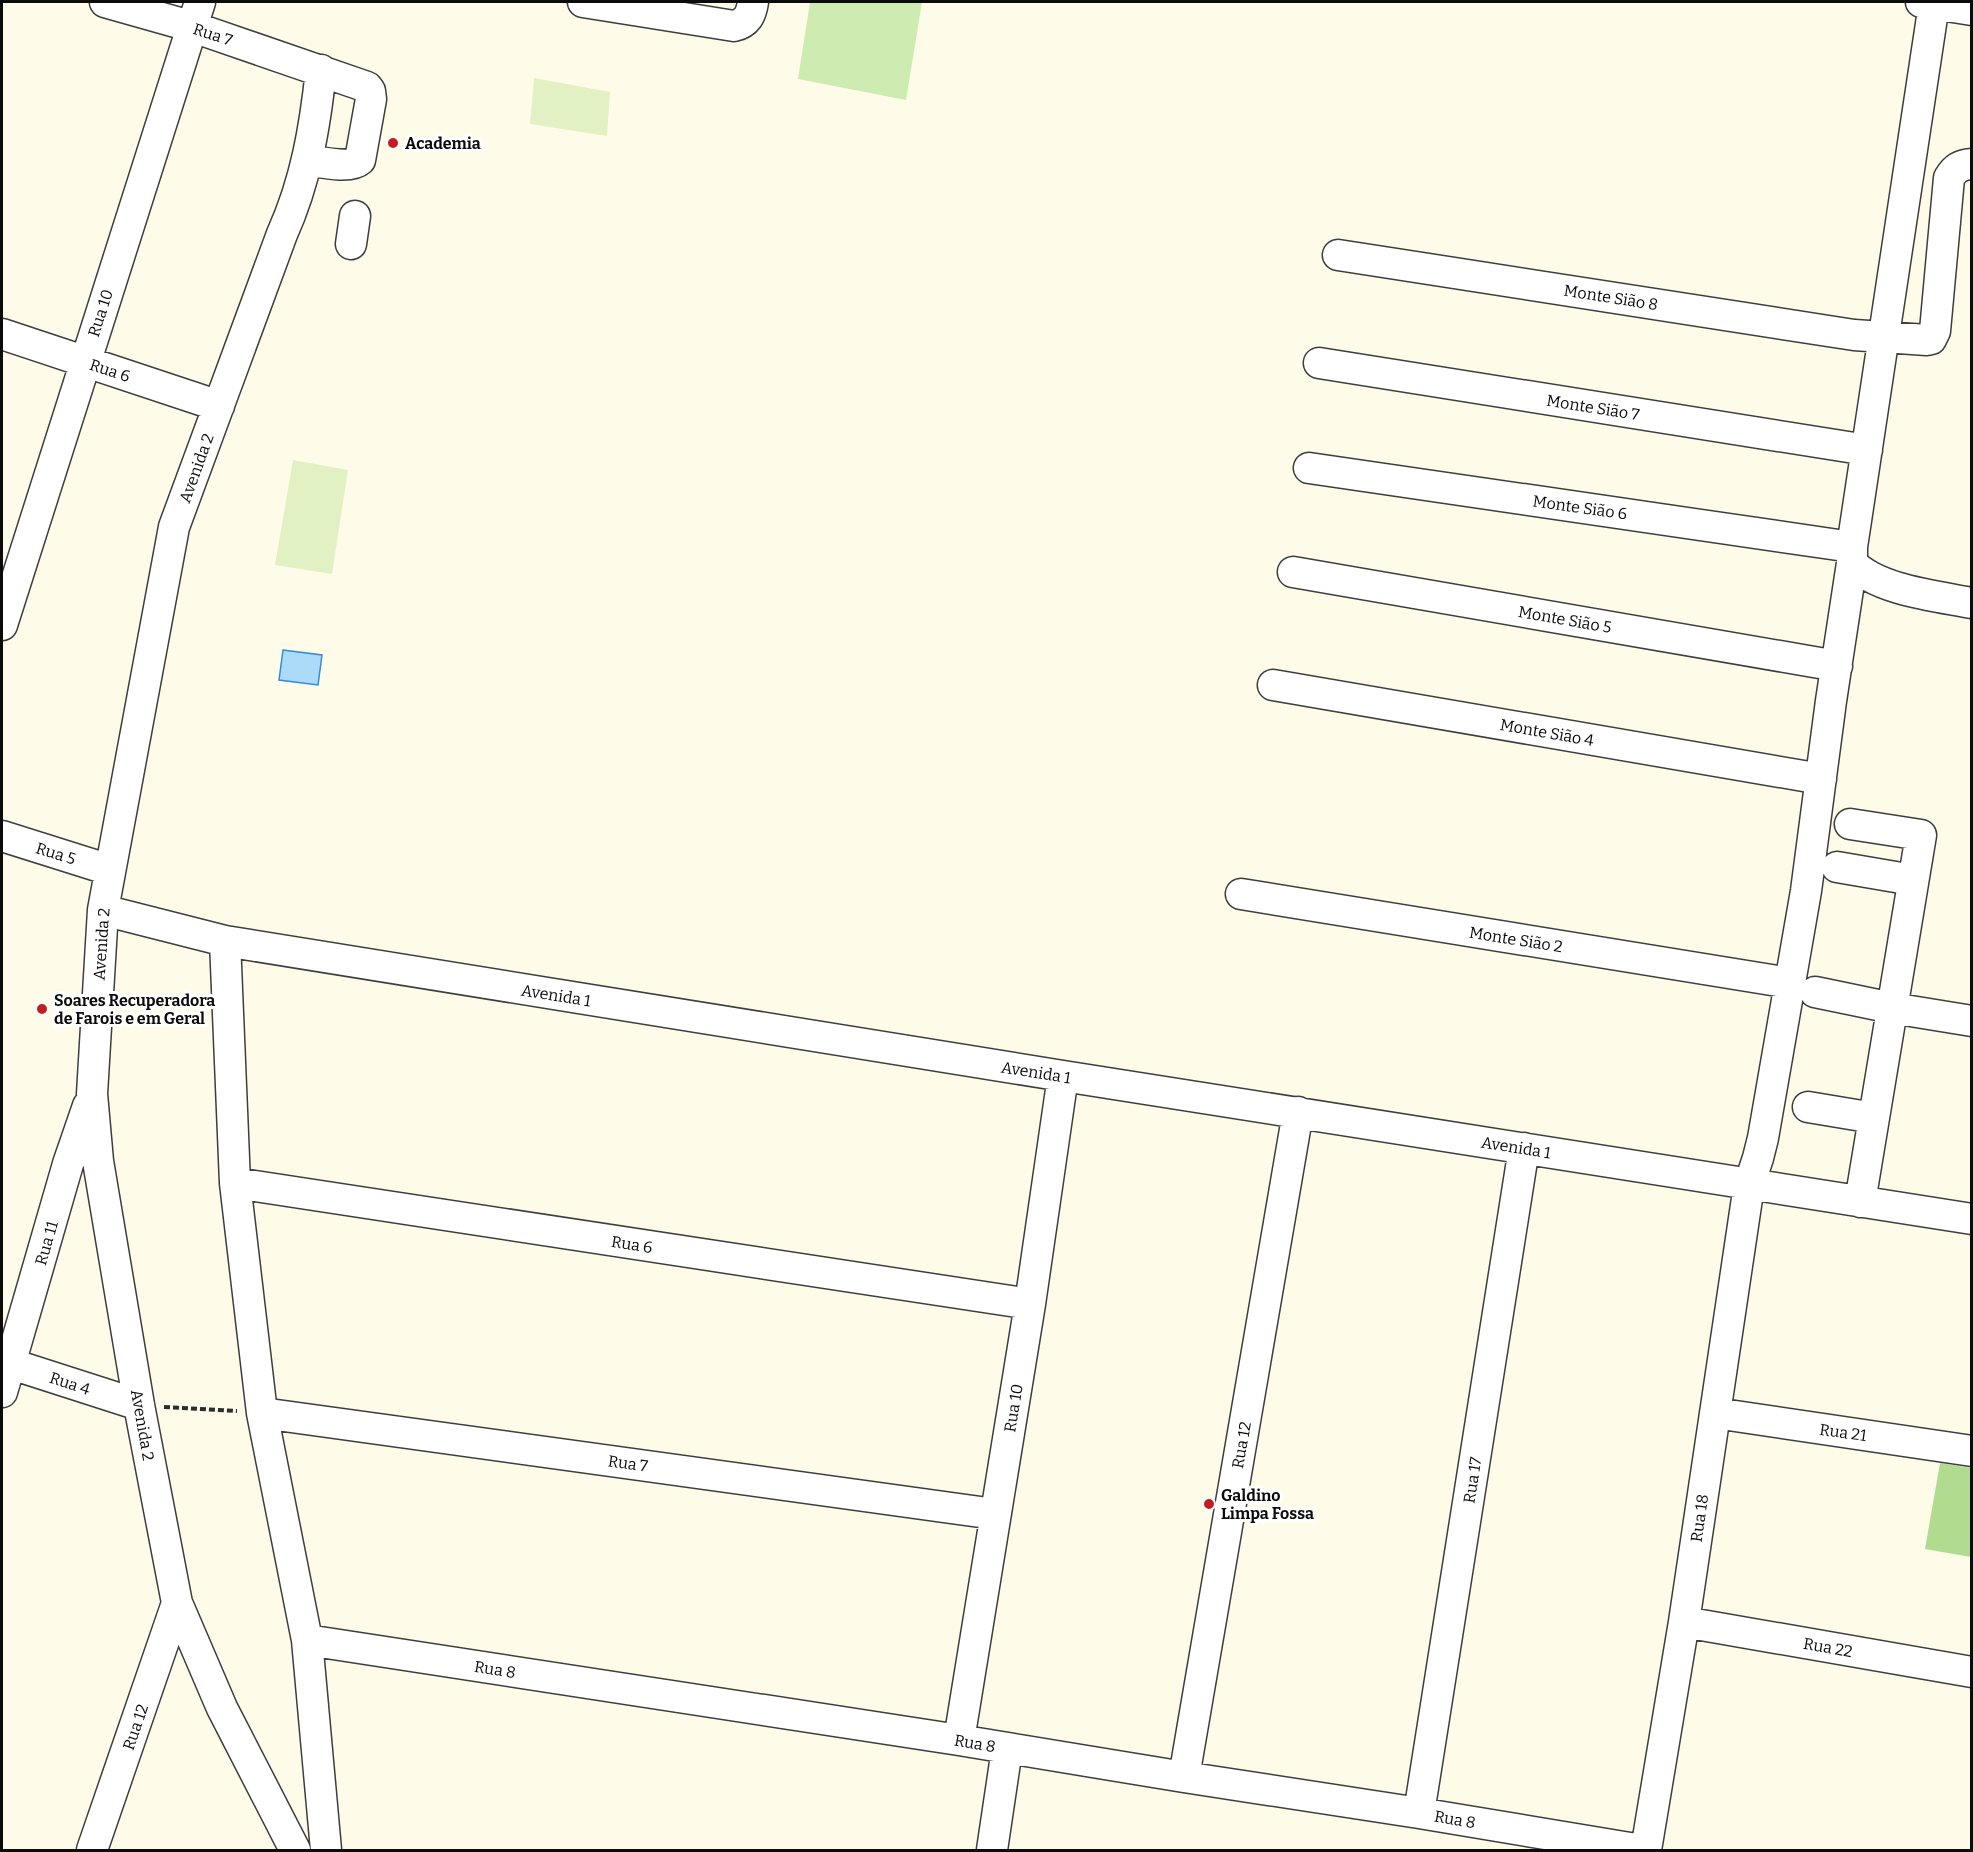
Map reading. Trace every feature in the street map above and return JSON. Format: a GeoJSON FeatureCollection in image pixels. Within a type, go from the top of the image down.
{"type":"FeatureCollection","features":[{"type":"Feature","properties":{"kind":"street","name":"Rua 7"},"geometry":{"type":"LineString","coordinates":[[105,2],[195,14],[321,70],[367,87],[371,99],[362,156],[357,163],[350,165],[308,160]]}},
{"type":"Feature","properties":{"kind":"street"},"geometry":{"type":"LineString","coordinates":[[583,2],[734,26],[742,24],[747,19],[753,2]]}},
{"type":"Feature","properties":{"kind":"street"},"geometry":{"type":"LineString","coordinates":[[1928,3],[1971,10]]}},
{"type":"Feature","properties":{"kind":"street","name":"Rua 18"},"geometry":{"type":"LineString","coordinates":[[1644,1851],[1684,1622],[1749,1185],[1802,987],[1806,891],[1884,337],[1928,3]]}},
{"type":"Feature","properties":{"kind":"street","name":"Rua 10"},"geometry":{"type":"LineString","coordinates":[[2,625],[195,14]]}},
{"type":"Feature","properties":{"kind":"street","name":"Avenida 2"},"geometry":{"type":"LineString","coordinates":[[295,1851],[222,1708],[177,1604],[139,1405],[98,1161],[92,1094],[103,910],[174,527],[282,234],[295,205],[308,160],[321,70]]}},
{"type":"Feature","properties":{"kind":"street","name":"Monte Sião 8"},"geometry":{"type":"LineString","coordinates":[[1338,255],[1854,335],[1923,341],[1931,339],[1934,335],[1949,178],[1954,170],[1962,165],[1971,164]]}},
{"type":"Feature","properties":{"kind":"street","name":"Rua 6"},"geometry":{"type":"LineString","coordinates":[[2,334],[219,406]]}},
{"type":"Feature","properties":{"kind":"street","name":"Monte Sião 7"},"geometry":{"type":"LineString","coordinates":[[1319,363],[1867,450]]}},
{"type":"Feature","properties":{"kind":"street","name":"Monte Sião 6"},"geometry":{"type":"LineString","coordinates":[[1309,468],[1852,555]]}},
{"type":"Feature","properties":{"kind":"street"},"geometry":{"type":"LineString","coordinates":[[1852,555],[1861,573],[1885,584],[1971,603]]}},
{"type":"Feature","properties":{"kind":"street","name":"Monte Sião 5"},"geometry":{"type":"LineString","coordinates":[[1293,572],[1837,666]]}},
{"type":"Feature","properties":{"kind":"street","name":"Monte Sião 4"},"geometry":{"type":"LineString","coordinates":[[1273,685],[1821,778]]}},
{"type":"Feature","properties":{"kind":"street"},"geometry":{"type":"LineString","coordinates":[[1850,824],[1921,836],[1860,1202]]}},
{"type":"Feature","properties":{"kind":"street","name":"Rua 5"},"geometry":{"type":"LineString","coordinates":[[2,836],[110,870]]}},
{"type":"Feature","properties":{"kind":"street"},"geometry":{"type":"LineString","coordinates":[[1837,867],[1913,880]]}},
{"type":"Feature","properties":{"kind":"street","name":"Monte Sião 2"},"geometry":{"type":"LineString","coordinates":[[1241,894],[1802,987],[1892,1008],[1971,1021]]}},
{"type":"Feature","properties":{"kind":"street","name":"Avenida 1"},"geometry":{"type":"LineString","coordinates":[[103,910],[225,941],[1971,1219]]}},
{"type":"Feature","properties":{"kind":"street"},"geometry":{"type":"LineString","coordinates":[[225,941],[235,1183],[262,1413],[307,1640],[326,1851]]}},
{"type":"Feature","properties":{"kind":"street","name":"Rua 10"},"geometry":{"type":"LineString","coordinates":[[959,1740],[1030,1304],[1063,1076]]}},
{"type":"Feature","properties":{"kind":"street","name":"Rua 11"},"geometry":{"type":"LineString","coordinates":[[4,1372],[92,1094]]}},
{"type":"Feature","properties":{"kind":"street"},"geometry":{"type":"LineString","coordinates":[[1808,1107],[1874,1118]]}},
{"type":"Feature","properties":{"kind":"street","name":"Rua 12"},"geometry":{"type":"LineString","coordinates":[[1184,1777],[1298,1112]]}},
{"type":"Feature","properties":{"kind":"street","name":"Rua 17"},"geometry":{"type":"LineString","coordinates":[[1419,1813],[1524,1148]]}},
{"type":"Feature","properties":{"kind":"street","name":"Rua 6"},"geometry":{"type":"LineString","coordinates":[[235,1183],[1030,1304]]}},
{"type":"Feature","properties":{"kind":"street","name":"Rua 4"},"geometry":{"type":"LineString","coordinates":[[4,1372],[139,1405]]}},
{"type":"Feature","properties":{"kind":"street","name":"Rua 7"},"geometry":{"type":"LineString","coordinates":[[262,1413],[995,1514]]}},
{"type":"Feature","properties":{"kind":"street","name":"Rua 21"},"geometry":{"type":"LineString","coordinates":[[1715,1413],[1971,1451]]}},
{"type":"Feature","properties":{"kind":"street","name":"Rua 12"},"geometry":{"type":"LineString","coordinates":[[92,1851],[177,1604]]}},
{"type":"Feature","properties":{"kind":"street","name":"Rua 22"},"geometry":{"type":"LineString","coordinates":[[1684,1622],[1971,1672]]}},
{"type":"Feature","properties":{"kind":"street","name":"Rua 8"},"geometry":{"type":"LineString","coordinates":[[307,1640],[1419,1813],[1592,1847],[1644,1851]]}},
{"type":"Feature","properties":{"kind":"street"},"geometry":{"type":"LineString","coordinates":[[992,1851],[1007,1749]]}},
{"type":"Feature","properties":{"kind":"path"},"geometry":{"type":"LineString","coordinates":[[139,1405],[262,1413]]}},
{"type":"Feature","properties":{"kind":"green space"},"geometry":{"type":"Polygon","coordinates":[[[810,2],[922,2],[906,100],[798,79],[810,2]]]}},
{"type":"Feature","properties":{"kind":"green space"},"geometry":{"type":"Polygon","coordinates":[[[534,78],[610,92],[607,136],[530,124],[534,78]]]}},
{"type":"Feature","properties":{"kind":"green space"},"geometry":{"type":"Polygon","coordinates":[[[293,460],[348,470],[332,574],[275,565],[293,460]]]}},
{"type":"Feature","properties":{"kind":"green space"},"geometry":{"type":"Polygon","coordinates":[[[1940,1463],[1971,1468],[1971,1557],[1925,1549],[1940,1463]]]}},
{"type":"Feature","properties":{"kind":"water"},"geometry":{"type":"Polygon","coordinates":[[[283,650],[322,655],[318,685],[279,680],[283,650]]]}},
{"type":"Feature","properties":{"kind":"place","name":"Academia"},"geometry":{"type":"Point","coordinates":[393,143]}},
{"type":"Feature","properties":{"kind":"place","name":"Soares Recuperadora de Farois e em Geral"},"geometry":{"type":"Point","coordinates":[42,1009]}},
{"type":"Feature","properties":{"kind":"place","name":"Galdino Limpa Fossa"},"geometry":{"type":"Point","coordinates":[1209,1504]}}]}
